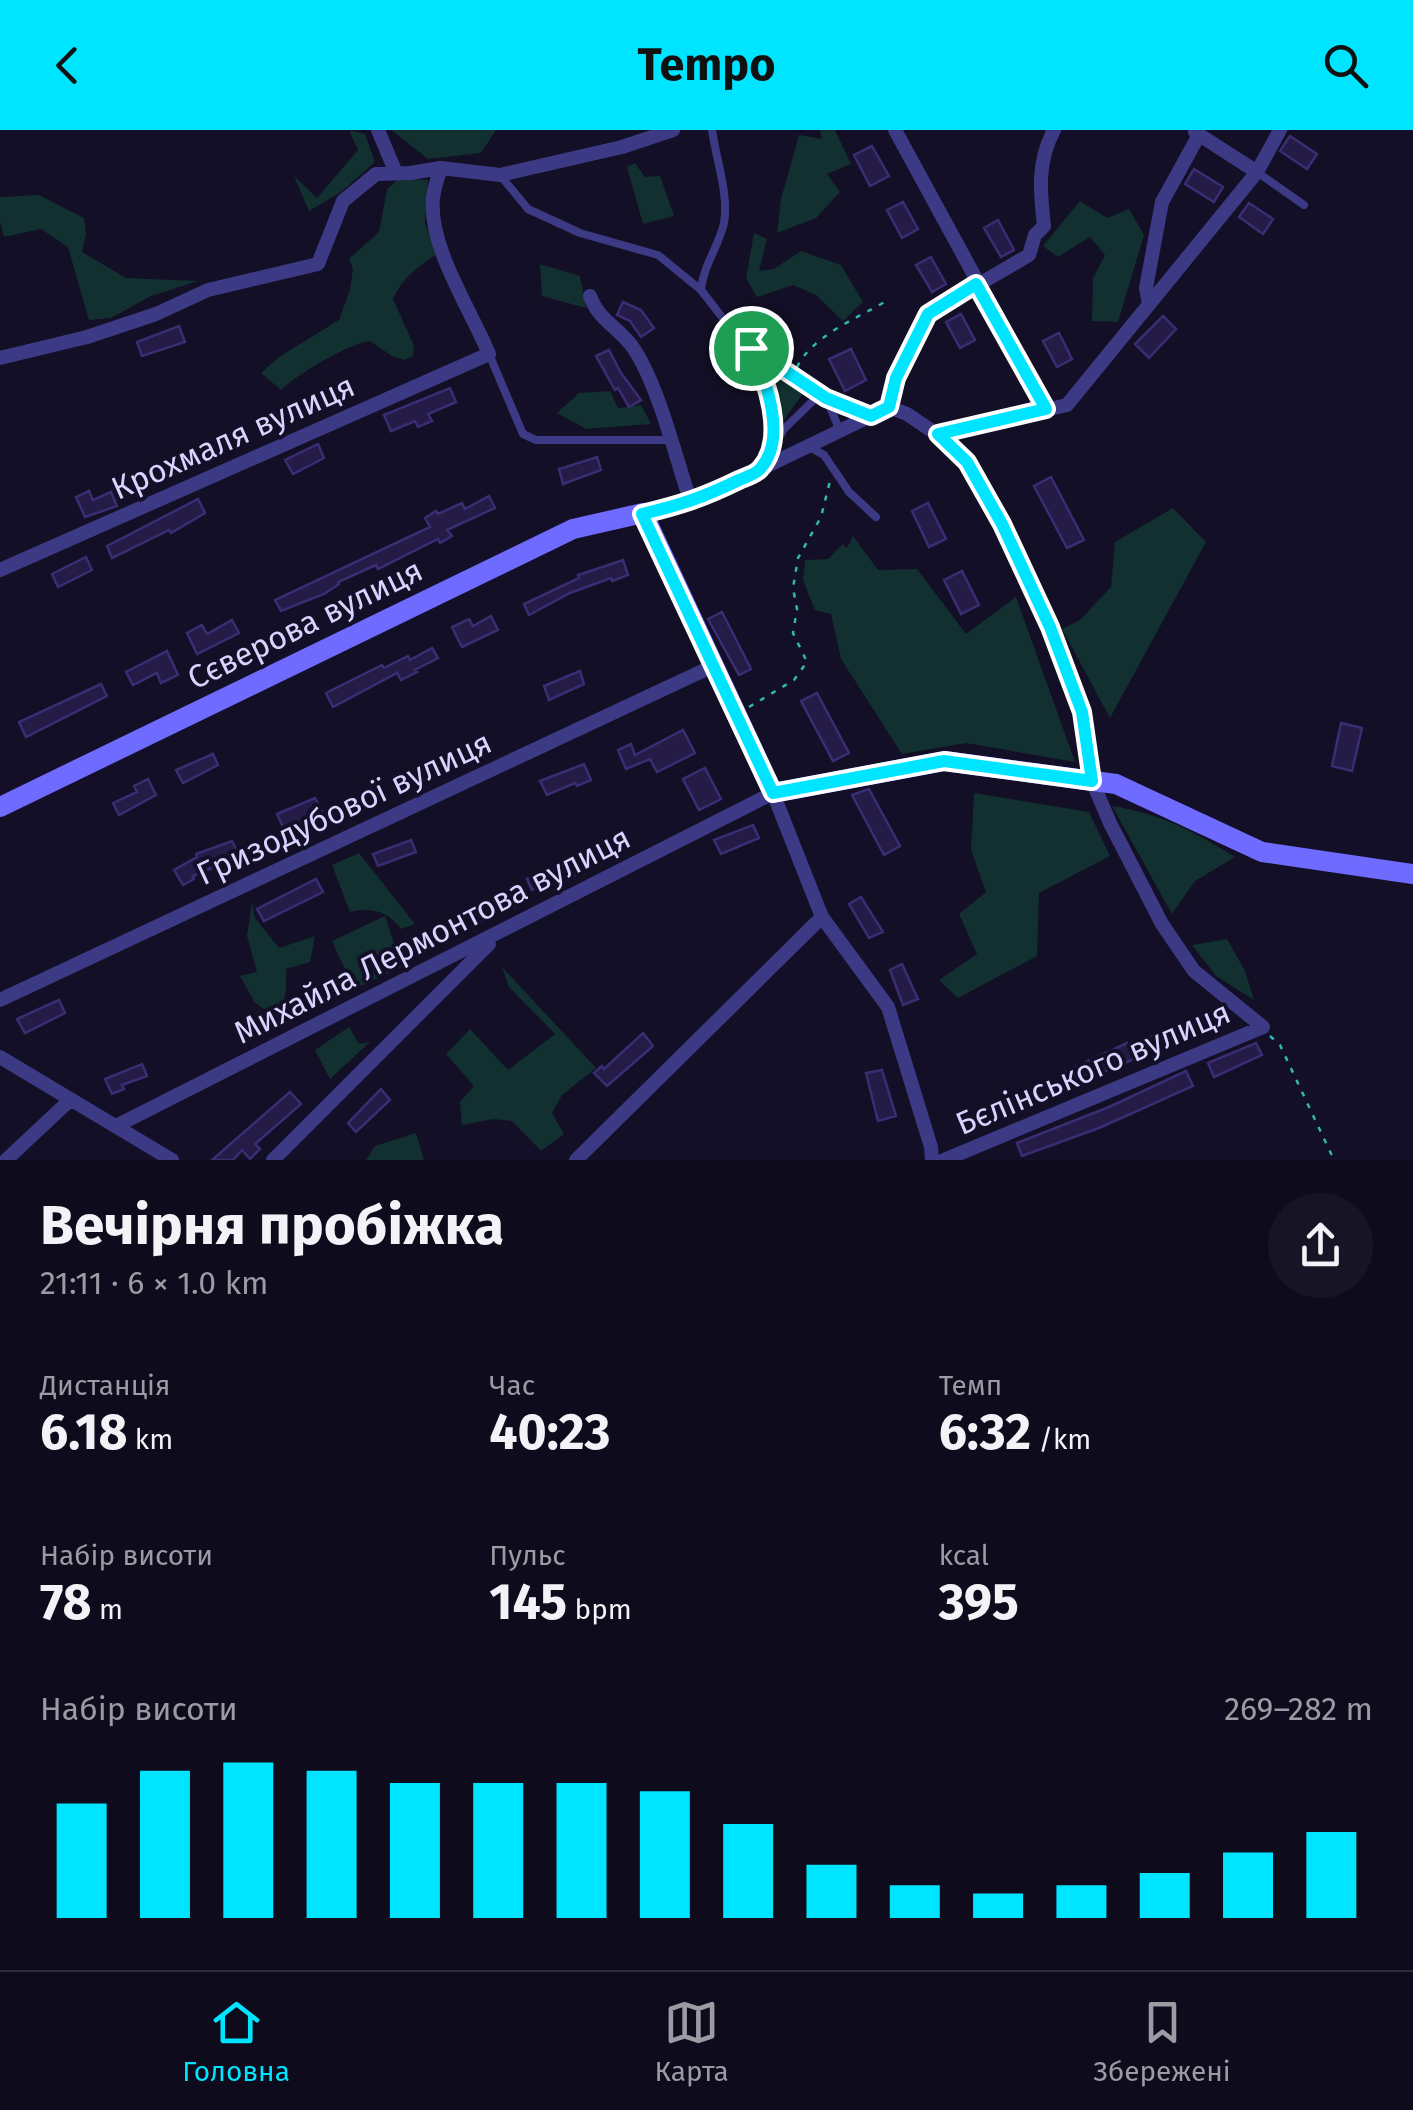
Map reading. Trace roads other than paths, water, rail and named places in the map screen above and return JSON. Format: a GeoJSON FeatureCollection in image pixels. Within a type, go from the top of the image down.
{"type":"FeatureCollection","features":[{"type":"Feature","properties":{"kind":"main road"},"geometry":{"type":"LineString","coordinates":[[642,514],[773,793],[944,761],[1116,784],[1262,852],[1413,874]]}},
{"type":"Feature","properties":{"kind":"main road","name":"Сєверова вулиця"},"geometry":{"type":"LineString","coordinates":[[0,806],[573,530],[642,514]]}},
{"type":"Feature","properties":{"kind":"street"},"geometry":{"type":"LineString","coordinates":[[378,130],[396,173]]}},
{"type":"Feature","properties":{"kind":"street"},"geometry":{"type":"LineString","coordinates":[[0,358],[139,320],[208,290],[318,264],[343,201],[376,174],[441,168],[500,176],[622,147],[673,130]]}},
{"type":"Feature","properties":{"kind":"street"},"geometry":{"type":"LineString","coordinates":[[895,130],[1046,409]]}},
{"type":"Feature","properties":{"kind":"street"},"geometry":{"type":"LineString","coordinates":[[889,407],[896,378],[928,314],[1030,255],[1036,235],[1044,226],[1040,172],[1044,148],[1054,130]]}},
{"type":"Feature","properties":{"kind":"street"},"geometry":{"type":"LineString","coordinates":[[938,434],[1067,405],[1258,172],[1280,130]]}},
{"type":"Feature","properties":{"kind":"street"},"geometry":{"type":"LineString","coordinates":[[1149,304],[1146,288],[1162,202],[1195,132],[1258,172]]}},
{"type":"Feature","properties":{"kind":"street"},"geometry":{"type":"LineString","coordinates":[[441,168],[432,201],[438,234],[450,272],[489,354]]}},
{"type":"Feature","properties":{"kind":"street"},"geometry":{"type":"LineString","coordinates":[[590,296],[594,309],[634,349],[691,503]]}},
{"type":"Feature","properties":{"kind":"street","name":"Крохмаля вулиця"},"geometry":{"type":"LineString","coordinates":[[0,570],[489,354]]}},
{"type":"Feature","properties":{"kind":"street"},"geometry":{"type":"LineString","coordinates":[[642,514],[691,503],[889,407],[907,414],[938,434],[967,462],[1002,524],[1050,627],[1082,712],[1092,781]]}},
{"type":"Feature","properties":{"kind":"street","name":"Гризодубової вулиця"},"geometry":{"type":"LineString","coordinates":[[0,1000],[711,667]]}},
{"type":"Feature","properties":{"kind":"street","name":"Бєлінського вулиця"},"geometry":{"type":"LineString","coordinates":[[944,1160],[1262,1027],[1194,971],[1162,924],[1092,781]]}},
{"type":"Feature","properties":{"kind":"street"},"geometry":{"type":"LineString","coordinates":[[773,793],[822,917],[888,1007],[932,1160]]}},
{"type":"Feature","properties":{"kind":"street","name":"Михайла Лермонтова вулиця"},"geometry":{"type":"LineString","coordinates":[[116,1126],[773,793]]}},
{"type":"Feature","properties":{"kind":"street"},"geometry":{"type":"LineString","coordinates":[[576,1160],[822,917]]}},
{"type":"Feature","properties":{"kind":"street"},"geometry":{"type":"LineString","coordinates":[[273,1160],[500,933]]}},
{"type":"Feature","properties":{"kind":"street"},"geometry":{"type":"LineString","coordinates":[[0,1057],[172,1160]]}},
{"type":"Feature","properties":{"kind":"street"},"geometry":{"type":"LineString","coordinates":[[6,1160],[70,1100]]}},
{"type":"Feature","properties":{"kind":"lane"},"geometry":{"type":"LineString","coordinates":[[701,290],[724,224],[725,198],[712,130]]}},
{"type":"Feature","properties":{"kind":"lane"},"geometry":{"type":"LineString","coordinates":[[1258,172],[1304,205]]}},
{"type":"Feature","properties":{"kind":"lane"},"geometry":{"type":"LineString","coordinates":[[500,176],[528,209],[580,233],[658,255],[701,290],[742,342],[823,396],[871,416]]}},
{"type":"Feature","properties":{"kind":"lane"},"geometry":{"type":"LineString","coordinates":[[751,348],[773,424],[771,448]]}},
{"type":"Feature","properties":{"kind":"lane"},"geometry":{"type":"LineString","coordinates":[[489,354],[522,434],[536,440],[670,440]]}},
{"type":"Feature","properties":{"kind":"lane"},"geometry":{"type":"LineString","coordinates":[[760,470],[794,417],[823,396]]}},
{"type":"Feature","properties":{"kind":"lane"},"geometry":{"type":"LineString","coordinates":[[823,396],[840,431]]}},
{"type":"Feature","properties":{"kind":"lane"},"geometry":{"type":"LineString","coordinates":[[808,446],[824,455],[849,492],[876,517]]}}]}
